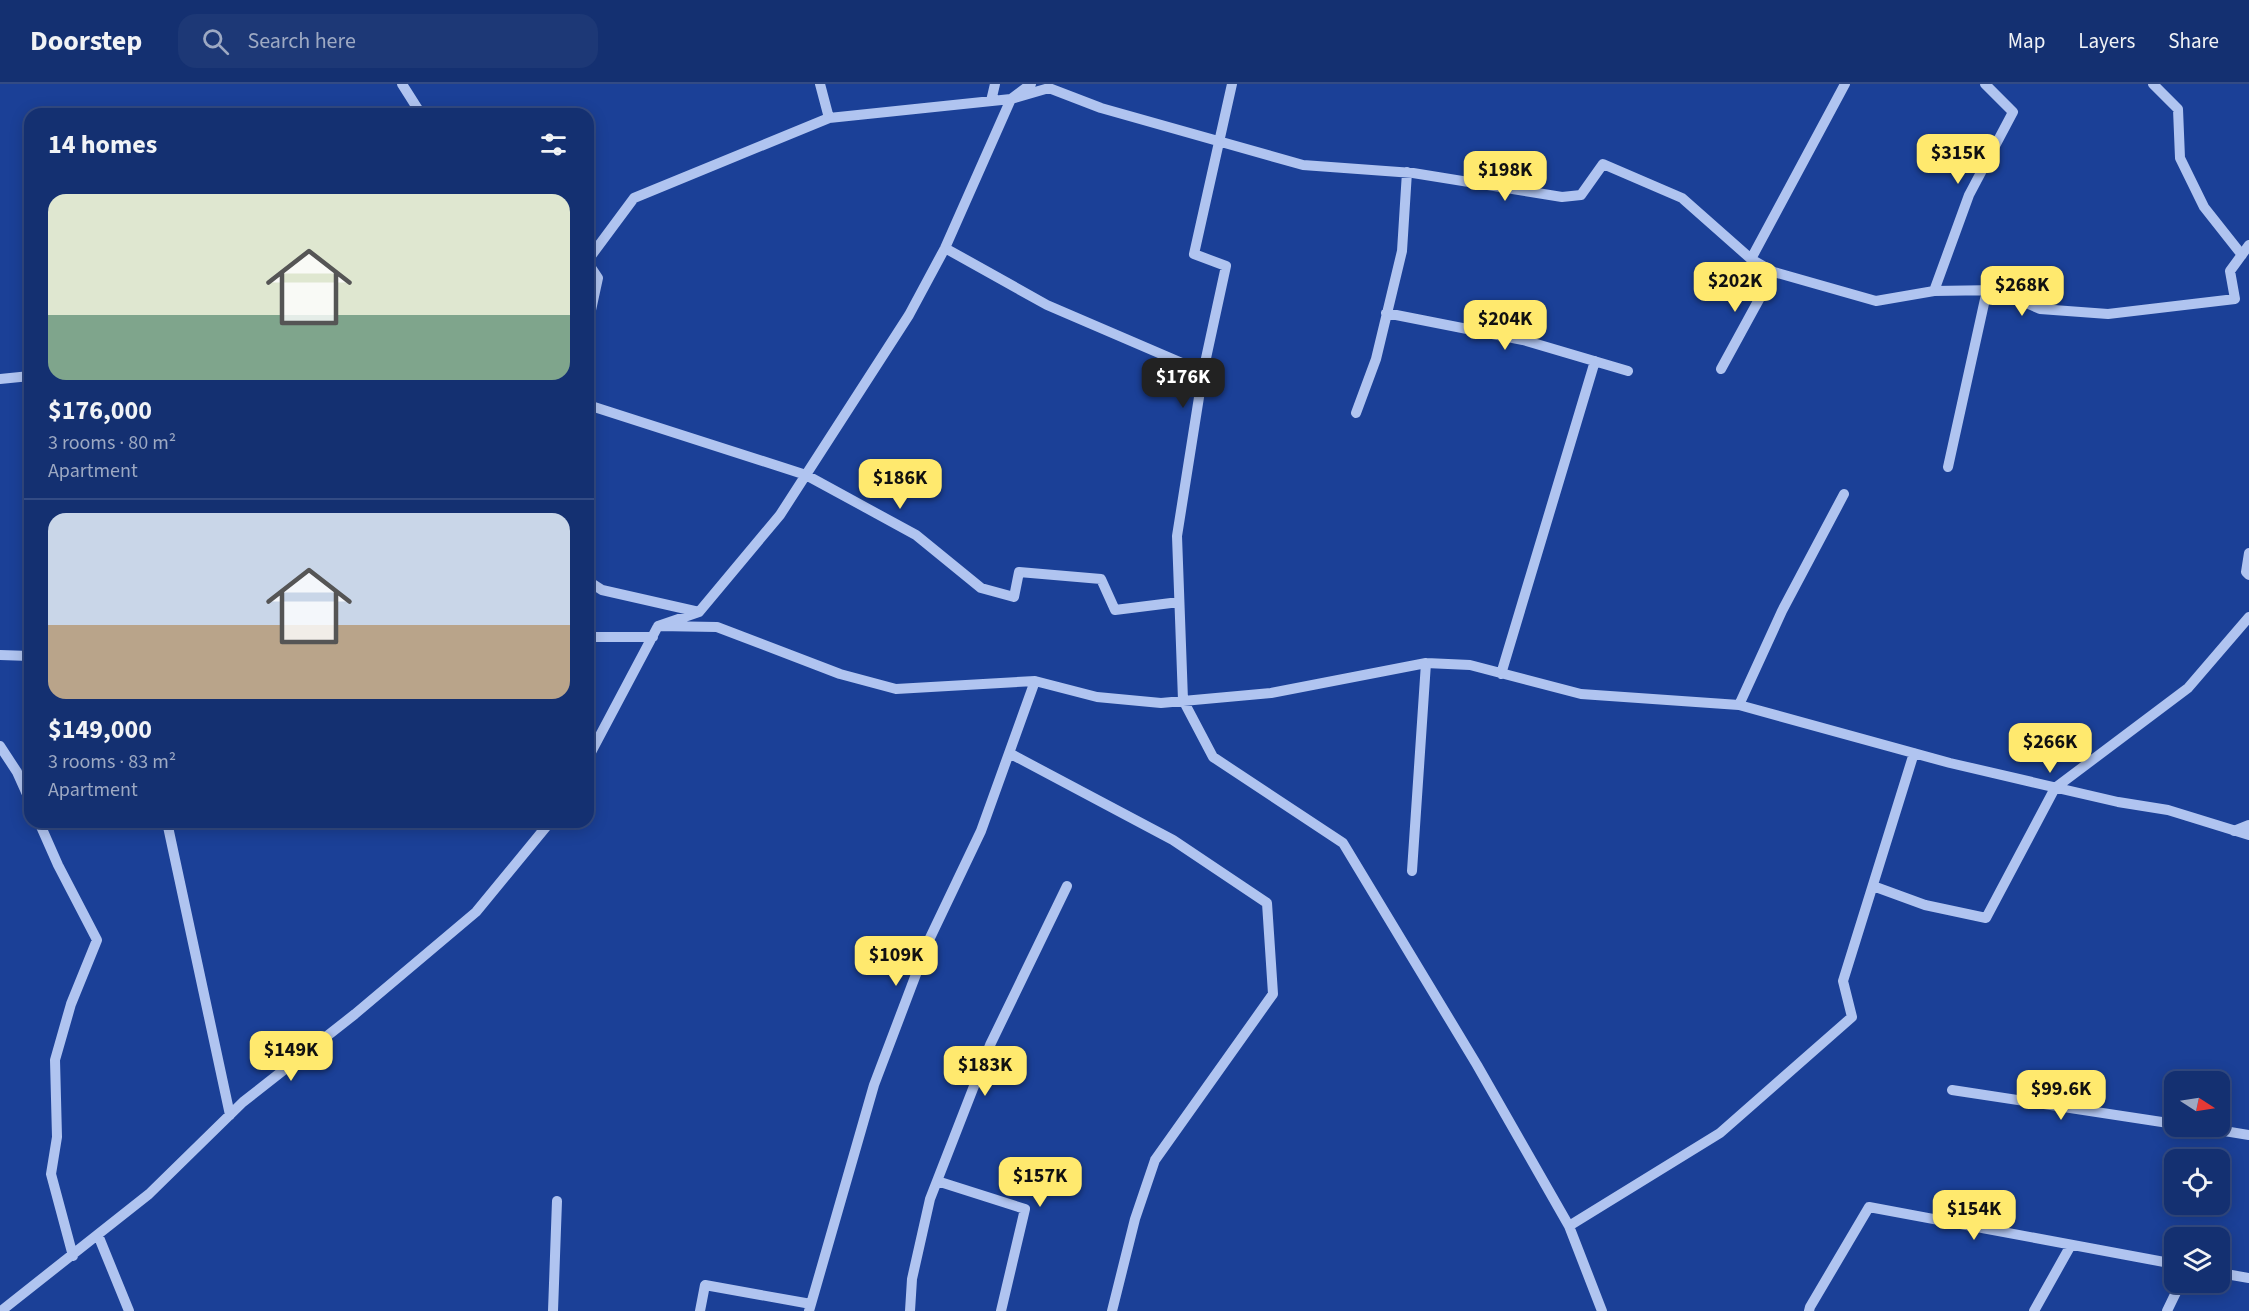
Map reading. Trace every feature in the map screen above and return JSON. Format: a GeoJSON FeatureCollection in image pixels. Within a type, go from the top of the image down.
{"type":"FeatureCollection","features":[{"type":"Feature","properties":{"kind":"street"},"geometry":{"type":"LineString","coordinates":[[402,84],[417,108]]}},
{"type":"Feature","properties":{"kind":"street"},"geometry":{"type":"LineString","coordinates":[[820,84],[829,118]]}},
{"type":"Feature","properties":{"kind":"street"},"geometry":{"type":"LineString","coordinates":[[991,101],[995,84]]}},
{"type":"Feature","properties":{"kind":"street"},"geometry":{"type":"LineString","coordinates":[[594,747],[658,626],[699,612],[780,515],[909,315],[945,248],[1011,99],[1031,84]]}},
{"type":"Feature","properties":{"kind":"street"},"geometry":{"type":"LineString","coordinates":[[1232,84],[1194,254],[1226,266],[1203,372],[1177,536],[1183,700],[1213,757],[1343,843],[1477,1065],[1569,1226],[1602,1311]]}},
{"type":"Feature","properties":{"kind":"street"},"geometry":{"type":"LineString","coordinates":[[1751,259],[1845,84]]}},
{"type":"Feature","properties":{"kind":"street"},"geometry":{"type":"LineString","coordinates":[[1934,291],[1969,195],[2013,112],[1985,84]]}},
{"type":"Feature","properties":{"kind":"street"},"geometry":{"type":"LineString","coordinates":[[2153,84],[2178,109],[2180,158],[2204,207],[2242,255]]}},
{"type":"Feature","properties":{"kind":"street"},"geometry":{"type":"LineString","coordinates":[[594,254],[634,198],[829,118],[1011,99],[1049,88],[1101,108],[1303,165],[1407,172],[1562,197],[1581,195],[1603,164],[1682,198],[1751,259],[1774,272],[1876,301],[1934,291],[1997,290],[2040,309],[2108,314],[2235,299],[2230,270],[2249,245]]}},
{"type":"Feature","properties":{"kind":"street"},"geometry":{"type":"LineString","coordinates":[[1356,413],[1376,359],[1402,251],[1407,172]]}},
{"type":"Feature","properties":{"kind":"street"},"geometry":{"type":"LineString","coordinates":[[945,248],[1047,304],[1203,372]]}},
{"type":"Feature","properties":{"kind":"street"},"geometry":{"type":"LineString","coordinates":[[594,272],[598,278],[594,296]]}},
{"type":"Feature","properties":{"kind":"street"},"geometry":{"type":"LineString","coordinates":[[1722,369],[1774,272]]}},
{"type":"Feature","properties":{"kind":"street"},"geometry":{"type":"LineString","coordinates":[[1948,467],[1987,291]]}},
{"type":"Feature","properties":{"kind":"street"},"geometry":{"type":"LineString","coordinates":[[1386,313],[1523,340],[1628,371]]}},
{"type":"Feature","properties":{"kind":"street"},"geometry":{"type":"LineString","coordinates":[[1501,674],[1595,361]]}},
{"type":"Feature","properties":{"kind":"street"},"geometry":{"type":"LineString","coordinates":[[0,379],[24,377]]}},
{"type":"Feature","properties":{"kind":"street"},"geometry":{"type":"LineString","coordinates":[[594,407],[806,475],[916,535],[981,588],[1014,597],[1019,572],[1101,579],[1115,610],[1179,602]]}},
{"type":"Feature","properties":{"kind":"street"},"geometry":{"type":"LineString","coordinates":[[1739,705],[1782,611],[1844,494]]}},
{"type":"Feature","properties":{"kind":"street"},"geometry":{"type":"LineString","coordinates":[[2249,553],[2246,573],[2249,575]]}},
{"type":"Feature","properties":{"kind":"street"},"geometry":{"type":"LineString","coordinates":[[594,585],[602,590],[699,612]]}},
{"type":"Feature","properties":{"kind":"street"},"geometry":{"type":"LineString","coordinates":[[1873,886],[1926,905],[1986,918],[2055,788],[2188,688],[2249,617]]}},
{"type":"Feature","properties":{"kind":"street"},"geometry":{"type":"LineString","coordinates":[[658,626],[717,627],[840,674],[896,689],[1035,681],[1097,698],[1161,703],[1271,693],[1426,663],[1470,665],[1581,694],[1739,705],[1914,753],[2055,788],[2168,810],[2249,835]]}},
{"type":"Feature","properties":{"kind":"street"},"geometry":{"type":"LineString","coordinates":[[594,637],[652,637]]}},
{"type":"Feature","properties":{"kind":"street"},"geometry":{"type":"LineString","coordinates":[[0,655],[24,656]]}},
{"type":"Feature","properties":{"kind":"street"},"geometry":{"type":"LineString","coordinates":[[1412,871],[1426,663]]}},
{"type":"Feature","properties":{"kind":"street"},"geometry":{"type":"LineString","coordinates":[[700,1311],[705,1285],[810,1307],[874,1085],[929,940],[981,831],[1035,681]]}},
{"type":"Feature","properties":{"kind":"street"},"geometry":{"type":"LineString","coordinates":[[0,746],[24,788]]}},
{"type":"Feature","properties":{"kind":"street"},"geometry":{"type":"LineString","coordinates":[[1009,753],[1173,840],[1267,903],[1273,994],[1155,1160],[1135,1219],[1112,1311]]}},
{"type":"Feature","properties":{"kind":"street"},"geometry":{"type":"LineString","coordinates":[[1569,1226],[1720,1133],[1852,1017],[1843,981],[1914,753]]}},
{"type":"Feature","properties":{"kind":"street"},"geometry":{"type":"LineString","coordinates":[[2234,831],[2249,825]]}},
{"type":"Feature","properties":{"kind":"street"},"geometry":{"type":"LineString","coordinates":[[42,828],[97,940],[71,1004],[55,1060],[57,1137],[51,1174],[73,1256]]}},
{"type":"Feature","properties":{"kind":"street"},"geometry":{"type":"LineString","coordinates":[[168,828],[230,1115]]}},
{"type":"Feature","properties":{"kind":"street"},"geometry":{"type":"LineString","coordinates":[[1,1311],[73,1256],[148,1194],[243,1102],[355,1014],[476,912],[545,828]]}},
{"type":"Feature","properties":{"kind":"street"},"geometry":{"type":"LineString","coordinates":[[910,1311],[912,1279],[930,1199],[990,1046],[1067,886]]}},
{"type":"Feature","properties":{"kind":"street"},"geometry":{"type":"LineString","coordinates":[[1952,1090],[2164,1122]]}},
{"type":"Feature","properties":{"kind":"street"},"geometry":{"type":"LineString","coordinates":[[2230,1132],[2249,1135]]}},
{"type":"Feature","properties":{"kind":"street"},"geometry":{"type":"LineString","coordinates":[[937,1181],[1025,1209],[1001,1311]]}},
{"type":"Feature","properties":{"kind":"street"},"geometry":{"type":"LineString","coordinates":[[553,1311],[557,1201]]}},
{"type":"Feature","properties":{"kind":"street"},"geometry":{"type":"LineString","coordinates":[[1809,1311],[1869,1207],[2164,1262]]}},
{"type":"Feature","properties":{"kind":"street"},"geometry":{"type":"LineString","coordinates":[[98,1235],[129,1311]]}},
{"type":"Feature","properties":{"kind":"street"},"geometry":{"type":"LineString","coordinates":[[2034,1311],[2071,1245]]}},
{"type":"Feature","properties":{"kind":"street"},"geometry":{"type":"LineString","coordinates":[[2230,1275],[2249,1278]]}},
{"type":"Feature","properties":{"kind":"street"},"geometry":{"type":"LineString","coordinates":[[2167,1311],[2176,1293]]}}]}
